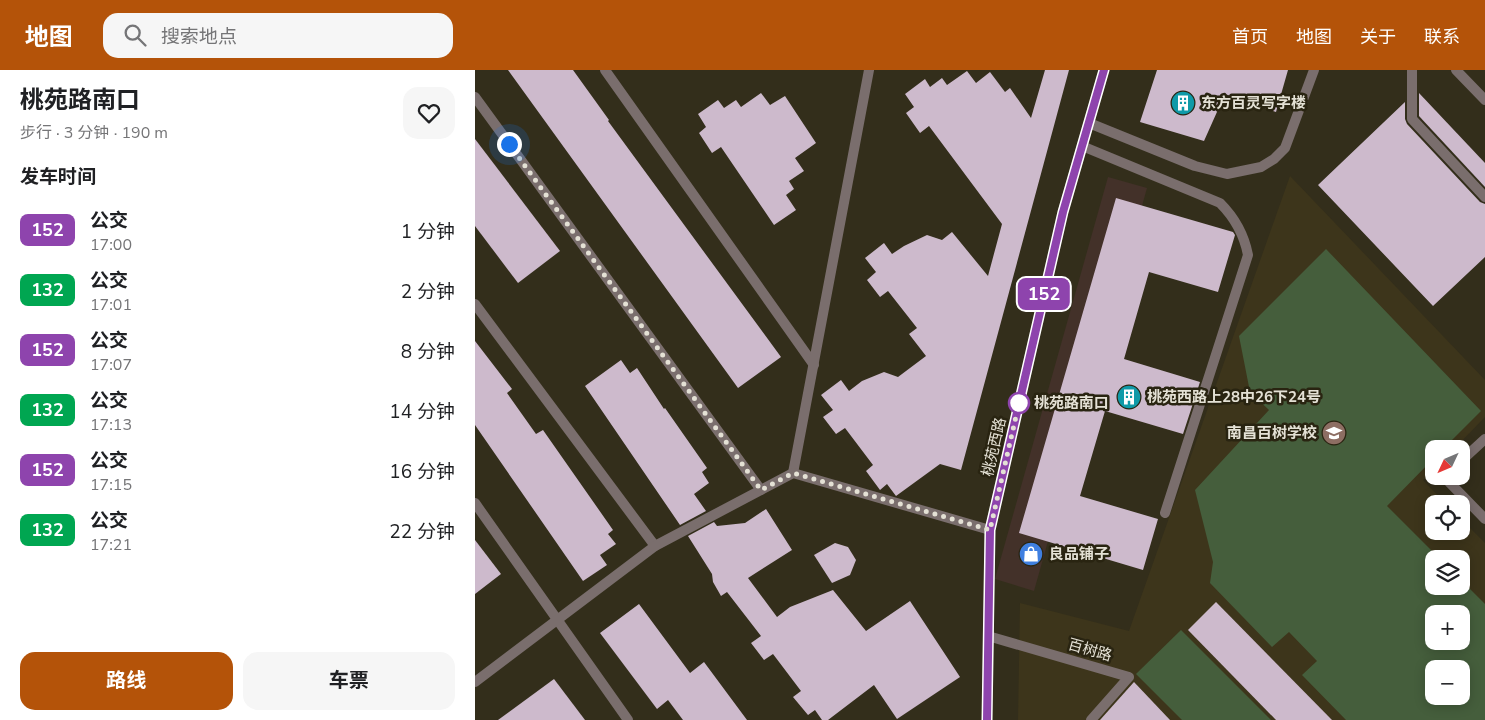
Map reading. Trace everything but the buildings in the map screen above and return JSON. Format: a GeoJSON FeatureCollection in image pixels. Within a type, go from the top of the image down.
{"type":"FeatureCollection","features":[{"type":"Feature","properties":{"kind":"street"},"geometry":{"type":"LineString","coordinates":[[605,70],[814,364]]}},
{"type":"Feature","properties":{"kind":"street"},"geometry":{"type":"LineString","coordinates":[[793,473],[869,70]]}},
{"type":"Feature","properties":{"kind":"street","name":"桃苑西路"},"geometry":{"type":"LineString","coordinates":[[987,720],[990,530],[1063,212],[1104,70]]}},
{"type":"Feature","properties":{"kind":"street"},"geometry":{"type":"LineString","coordinates":[[1089,123],[1195,166],[1227,174],[1261,167],[1274,159],[1285,148],[1314,70]]}},
{"type":"Feature","properties":{"kind":"street"},"geometry":{"type":"LineString","coordinates":[[1412,70],[1413,119],[1485,197]]}},
{"type":"Feature","properties":{"kind":"street"},"geometry":{"type":"LineString","coordinates":[[1456,70],[1485,100]]}},
{"type":"Feature","properties":{"kind":"street"},"geometry":{"type":"LineString","coordinates":[[475,97],[761,490]]}},
{"type":"Feature","properties":{"kind":"street"},"geometry":{"type":"LineString","coordinates":[[1082,146],[1220,203],[1233,217],[1245,241],[1248,255],[1165,512]]}},
{"type":"Feature","properties":{"kind":"street"},"geometry":{"type":"LineString","coordinates":[[475,304],[655,546]]}},
{"type":"Feature","properties":{"kind":"street"},"geometry":{"type":"LineString","coordinates":[[1470,453],[1485,439]]}},
{"type":"Feature","properties":{"kind":"street"},"geometry":{"type":"LineString","coordinates":[[475,682],[655,546],[793,473],[990,530]]}},
{"type":"Feature","properties":{"kind":"street"},"geometry":{"type":"LineString","coordinates":[[1452,485],[1485,519]]}},
{"type":"Feature","properties":{"kind":"street"},"geometry":{"type":"LineString","coordinates":[[475,503],[628,720]]}},
{"type":"Feature","properties":{"kind":"street","name":"百树路"},"geometry":{"type":"LineString","coordinates":[[988,636],[1129,677],[1091,720]]}},
{"type":"Feature","properties":{"kind":"shaded area","name":"南昌百树学校"},"geometry":{"type":"Polygon","coordinates":[[[1290,176],[1485,380],[1485,417],[1463,440],[1425,440],[1425,478],[1423,480],[1425,485],[1428,485],[1437,495],[1425,495],[1425,540],[1470,540],[1470,528],[1485,543],[1485,720],[1018,720],[1020,603],[1129,631],[1290,176]]]}},
{"type":"Feature","properties":{"kind":"shaded area"},"geometry":{"type":"Polygon","coordinates":[[[1108,177],[1147,188],[1034,591],[995,579],[1108,177]]]}},
{"type":"Feature","properties":{"kind":"green space"},"geometry":{"type":"Polygon","coordinates":[[[1326,249],[1481,411],[1452,440],[1425,440],[1425,467],[1387,506],[1431,550],[1425,550],[1425,595],[1470,595],[1470,589],[1485,604],[1485,720],[1346,720],[1302,675],[1317,661],[1289,632],[1272,647],[1210,583],[1213,562],[1195,490],[1269,410],[1250,392],[1239,336],[1326,249]]]}},
{"type":"Feature","properties":{"kind":"green space"},"geometry":{"type":"Polygon","coordinates":[[[1181,630],[1271,720],[1182,720],[1136,674],[1181,630]]]}},
{"type":"Feature","properties":{"kind":"bus line","name":"152"},"geometry":{"type":"LineString","coordinates":[[987,720],[990,530],[1063,212],[1104,70]]}},
{"type":"Feature","properties":{"kind":"place","name":"东方百灵写字楼"},"geometry":{"type":"Point","coordinates":[1183,103]}},
{"type":"Feature","properties":{"kind":"place","name":"桃苑西路上28中26下24号"},"geometry":{"type":"Point","coordinates":[1129,397]}},
{"type":"Feature","properties":{"kind":"place","name":"桃苑路南口"},"geometry":{"type":"Point","coordinates":[1019,403]}},
{"type":"Feature","properties":{"kind":"place","name":"南昌百树学校"},"geometry":{"type":"Point","coordinates":[1334,433]}},
{"type":"Feature","properties":{"kind":"place","name":"良品铺子"},"geometry":{"type":"Point","coordinates":[1031,554]}},
{"type":"Feature","properties":{"kind":"route"},"geometry":{"type":"LineString","coordinates":[[509,144],[761,490],[793,473],[990,530],[1020,399],[1019,403]]}}]}
